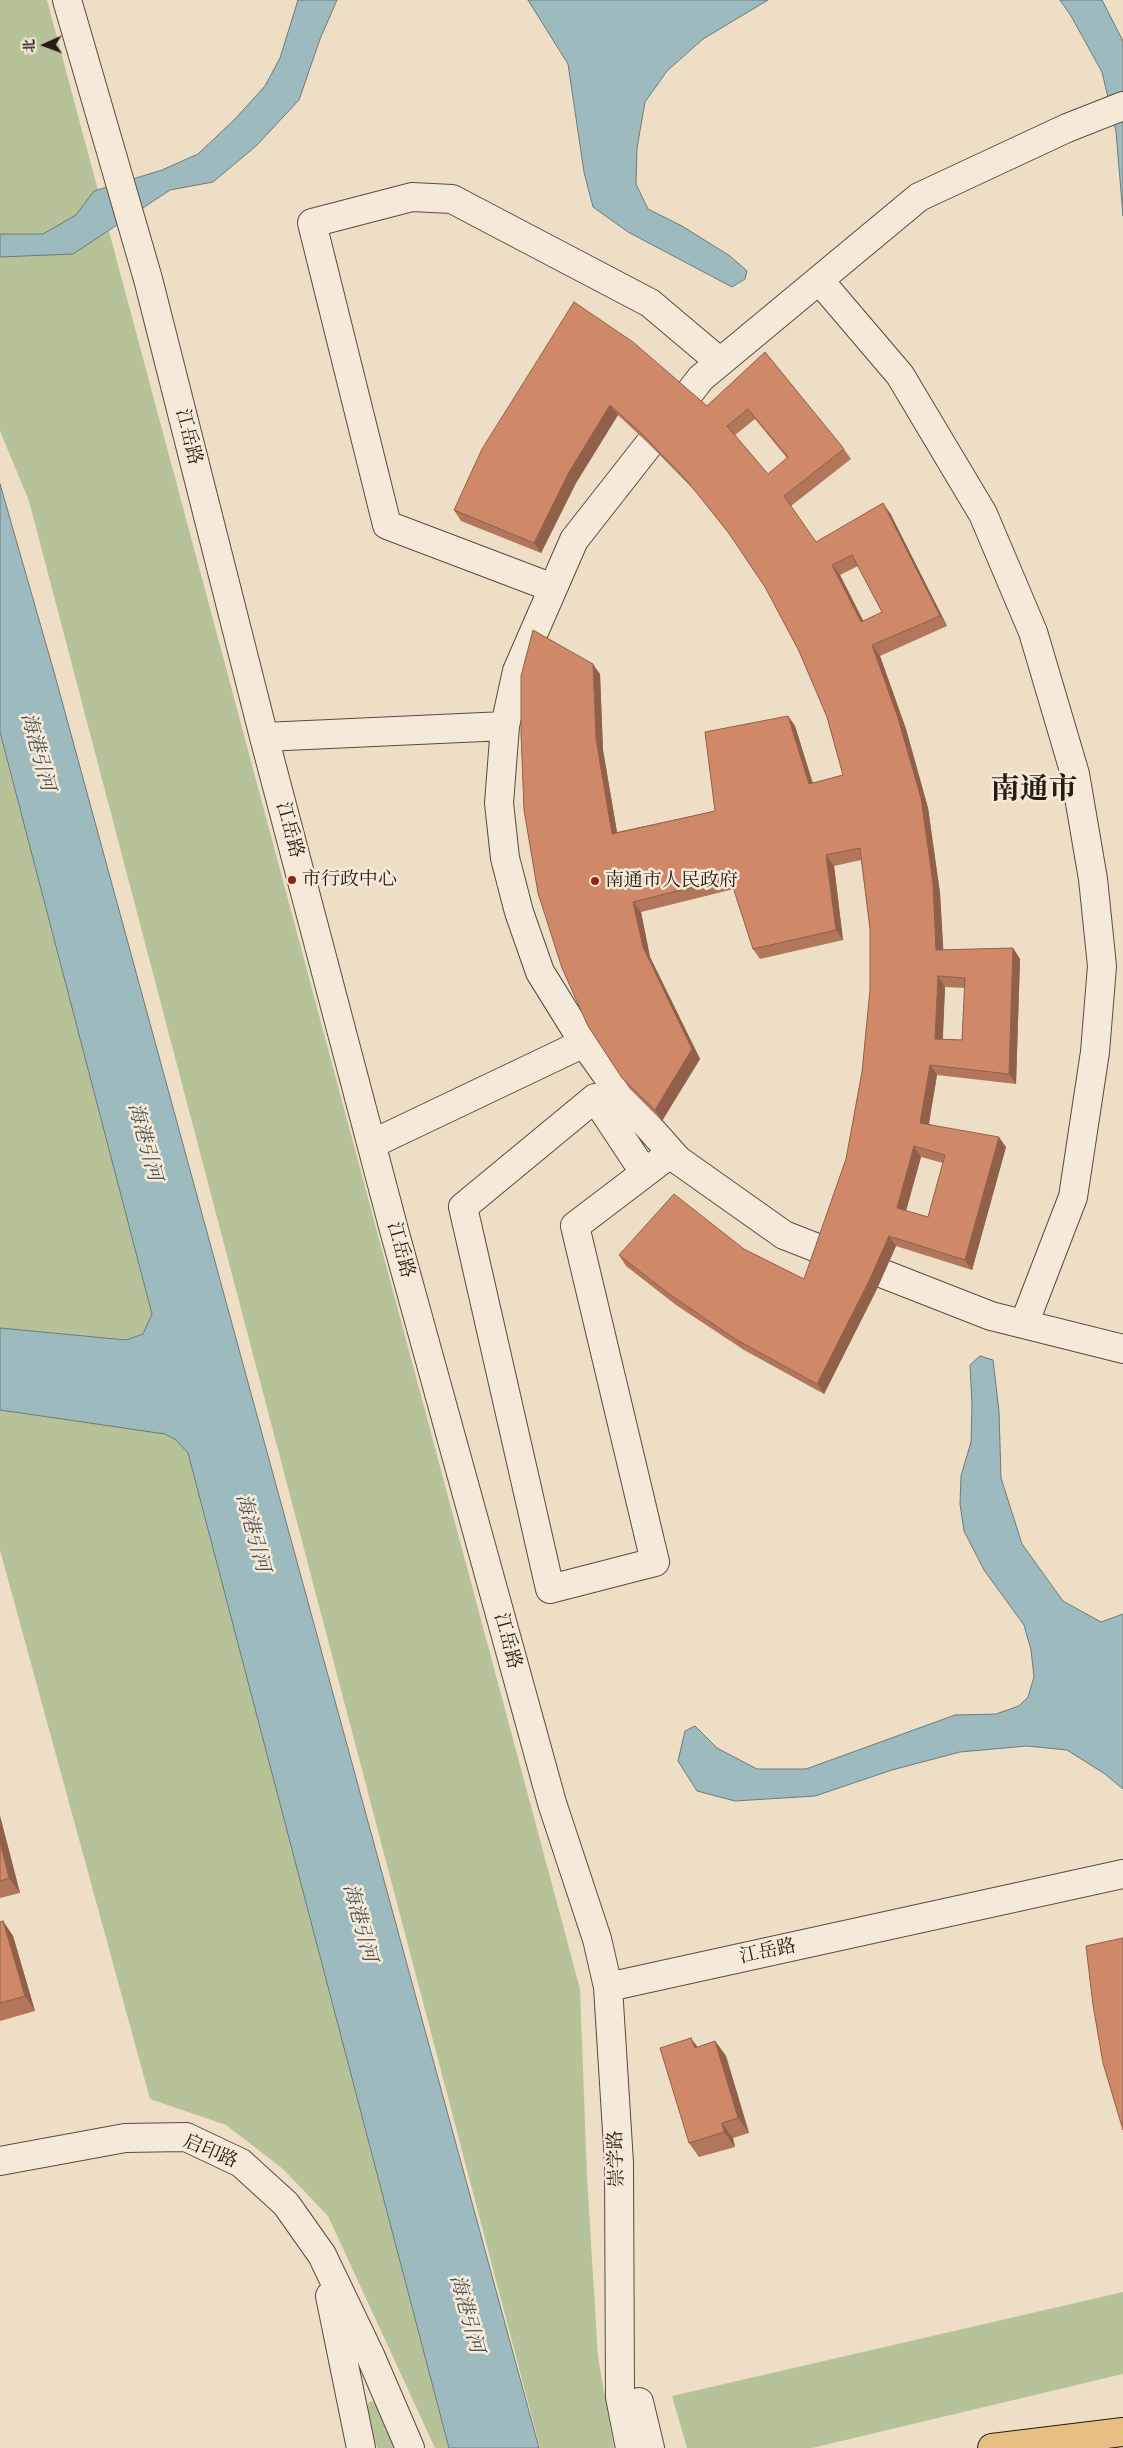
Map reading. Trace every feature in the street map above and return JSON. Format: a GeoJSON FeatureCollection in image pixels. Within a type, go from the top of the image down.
{"type":"FeatureCollection","features":[{"type":"Feature","properties":{"kind":"main road"},"geometry":{"type":"LineString","coordinates":[[992,2448],[1123,2432]]}},
{"type":"Feature","properties":{"kind":"main road"},"geometry":{"type":"LineString","coordinates":[[1062,2448],[1123,2432]]}},
{"type":"Feature","properties":{"kind":"street","name":"江岳路"},"geometry":{"type":"LineString","coordinates":[[68,0],[133,226],[264,737],[372,1144],[552,1803],[597,1939],[608,1988],[1123,1874]]}},
{"type":"Feature","properties":{"kind":"street"},"geometry":{"type":"LineString","coordinates":[[1114,110],[919,197],[701,378],[574,540],[517,671],[505,726],[499,803],[504,858],[519,912],[540,972],[584,1044],[622,1098],[678,1160],[784,1235],[991,1316],[1123,1349]]}},
{"type":"Feature","properties":{"kind":"street"},"geometry":{"type":"LineString","coordinates":[[553,588],[387,525],[312,223],[412,197],[452,199],[650,303],[720,362]]}},
{"type":"Feature","properties":{"kind":"street"},"geometry":{"type":"LineString","coordinates":[[820,280],[900,375],[983,514],[1033,632],[1076,774],[1093,879],[1102,966],[1095,1052],[1073,1197],[1024,1324]]}},
{"type":"Feature","properties":{"kind":"street"},"geometry":{"type":"LineString","coordinates":[[264,737],[505,726]]}},
{"type":"Feature","properties":{"kind":"street"},"geometry":{"type":"LineString","coordinates":[[372,1144],[584,1044]]}},
{"type":"Feature","properties":{"kind":"street"},"geometry":{"type":"LineString","coordinates":[[644,1172],[596,1098],[463,1207],[550,1589],[655,1562],[575,1226],[671,1153]]}},
{"type":"Feature","properties":{"kind":"street","name":"崇学路"},"geometry":{"type":"LineString","coordinates":[[608,1988],[619,2163],[618,2331],[620,2397],[630,2448]]}},
{"type":"Feature","properties":{"kind":"street","name":"启印路"},"geometry":{"type":"LineString","coordinates":[[0,2161],[125,2138],[186,2137],[241,2163],[286,2204],[322,2255]]}},
{"type":"Feature","properties":{"kind":"street"},"geometry":{"type":"LineString","coordinates":[[322,2255],[361,2448]]}},
{"type":"Feature","properties":{"kind":"street"},"geometry":{"type":"LineString","coordinates":[[322,2255],[370,2356],[410,2448]]}},
{"type":"Feature","properties":{"kind":"street","name":"崇学路"},"geometry":{"type":"LineString","coordinates":[[618,2331],[650,2448]]}},
{"type":"Feature","properties":{"kind":"green space"},"geometry":{"type":"Polygon","coordinates":[[[0,0],[47,0],[580,1989],[587,2177],[598,2357],[614,2448],[540,2448],[29,501],[0,431],[0,0]]]}},
{"type":"Feature","properties":{"kind":"green space"},"geometry":{"type":"Polygon","coordinates":[[[0,732],[449,2448],[435,2448],[328,2216],[283,2169],[226,2125],[150,2099],[0,1550],[0,732]]]}},
{"type":"Feature","properties":{"kind":"green space"},"geometry":{"type":"Polygon","coordinates":[[[1123,2292],[1123,2374],[812,2448],[687,2448],[672,2396],[1123,2292]]]}},
{"type":"Feature","properties":{"kind":"green space"},"geometry":{"type":"Polygon","coordinates":[[[377,2401],[403,2448],[377,2448],[366,2409],[369,2402],[377,2401]]]}},
{"type":"Feature","properties":{"kind":"water"},"geometry":{"type":"Polygon","coordinates":[[[298,0],[337,0],[320,39],[299,100],[256,146],[213,182],[170,190],[73,254],[0,257],[0,234],[43,234],[76,215],[94,191],[162,170],[198,154],[235,119],[265,86],[280,58],[298,0]]]}},
{"type":"Feature","properties":{"kind":"water"},"geometry":{"type":"Polygon","coordinates":[[[528,0],[768,0],[703,39],[667,71],[645,102],[637,148],[636,184],[648,209],[682,226],[730,256],[747,271],[745,279],[732,287],[628,232],[593,207],[584,172],[568,64],[528,0]]]}},
{"type":"Feature","properties":{"kind":"water"},"geometry":{"type":"Polygon","coordinates":[[[1060,0],[1102,0],[1123,41],[1123,216],[1116,131],[1102,72],[1060,0]]]}},
{"type":"Feature","properties":{"kind":"water","name":"海港引河"},"geometry":{"type":"Polygon","coordinates":[[[0,484],[54,672],[539,2448],[449,2448],[188,1453],[176,1440],[165,1434],[0,1410],[0,1328],[126,1340],[143,1334],[152,1314],[0,732],[0,484]]]}},
{"type":"Feature","properties":{"kind":"water"},"geometry":{"type":"Polygon","coordinates":[[[980,1356],[993,1360],[999,1411],[1001,1478],[1022,1544],[1063,1601],[1101,1622],[1123,1614],[1123,1789],[1105,1774],[1067,1750],[1027,1746],[960,1752],[892,1770],[815,1796],[735,1801],[697,1791],[678,1761],[685,1731],[695,1726],[717,1748],[757,1769],[806,1769],[955,1715],[996,1714],[1019,1706],[1028,1697],[1034,1677],[1031,1650],[1024,1625],[984,1570],[964,1531],[960,1504],[961,1476],[971,1442],[970,1365],[980,1356]]]}},
{"type":"Feature","properties":{"kind":"building"},"geometry":{"type":"Polygon","coordinates":[[[574,302],[633,342],[707,406],[765,352],[844,449],[784,496],[816,542],[883,503],[940,616],[872,645],[898,718],[921,798],[933,883],[936,950],[1013,948],[1009,1074],[930,1065],[920,1123],[999,1137],[965,1260],[889,1236],[869,1281],[817,1384],[737,1340],[669,1294],[619,1255],[674,1194],[744,1249],[804,1279],[846,1159],[862,1072],[870,990],[870,929],[860,848],[826,855],[836,930],[753,949],[730,878],[633,902],[643,947],[692,1049],[655,1110],[622,1078],[588,1026],[562,968],[538,893],[524,810],[521,676],[533,630],[593,664],[596,739],[612,834],[715,811],[705,732],[788,716],[809,784],[843,775],[827,717],[799,651],[765,587],[728,532],[688,482],[642,434],[610,405],[569,472],[534,543],[454,510],[482,449],[574,302]],[[748,409],[727,426],[768,474],[788,457],[748,409]],[[852,555],[832,565],[861,622],[882,612],[852,555]],[[938,976],[935,1039],[962,1040],[965,978],[938,976]],[[914,1146],[897,1208],[928,1217],[945,1155],[914,1146]]]}},
{"type":"Feature","properties":{"kind":"building"},"geometry":{"type":"Polygon","coordinates":[[[0,1842],[9,1878],[0,1881],[0,1842]]]}},
{"type":"Feature","properties":{"kind":"building"},"geometry":{"type":"Polygon","coordinates":[[[3,1921],[25,1996],[0,2003],[0,1922],[3,1921]]]}},
{"type":"Feature","properties":{"kind":"building"},"geometry":{"type":"Polygon","coordinates":[[[1123,1938],[1123,2130],[1103,2063],[1093,2005],[1086,1946],[1123,1938]]]}},
{"type":"Feature","properties":{"kind":"building"},"geometry":{"type":"Polygon","coordinates":[[[691,2038],[695,2048],[715,2041],[738,2118],[722,2123],[724,2132],[689,2143],[660,2048],[691,2038]]]}},
{"type":"Feature","properties":{"kind":"place","name":"市行政中心"},"geometry":{"type":"Point","coordinates":[292,880]}},
{"type":"Feature","properties":{"kind":"place","name":"南通市人民政府"},"geometry":{"type":"Point","coordinates":[595,881]}},
{"type":"Feature","properties":{"kind":"district","name":"南通市"},"geometry":{"type":"Point","coordinates":[1034,791]}}]}
